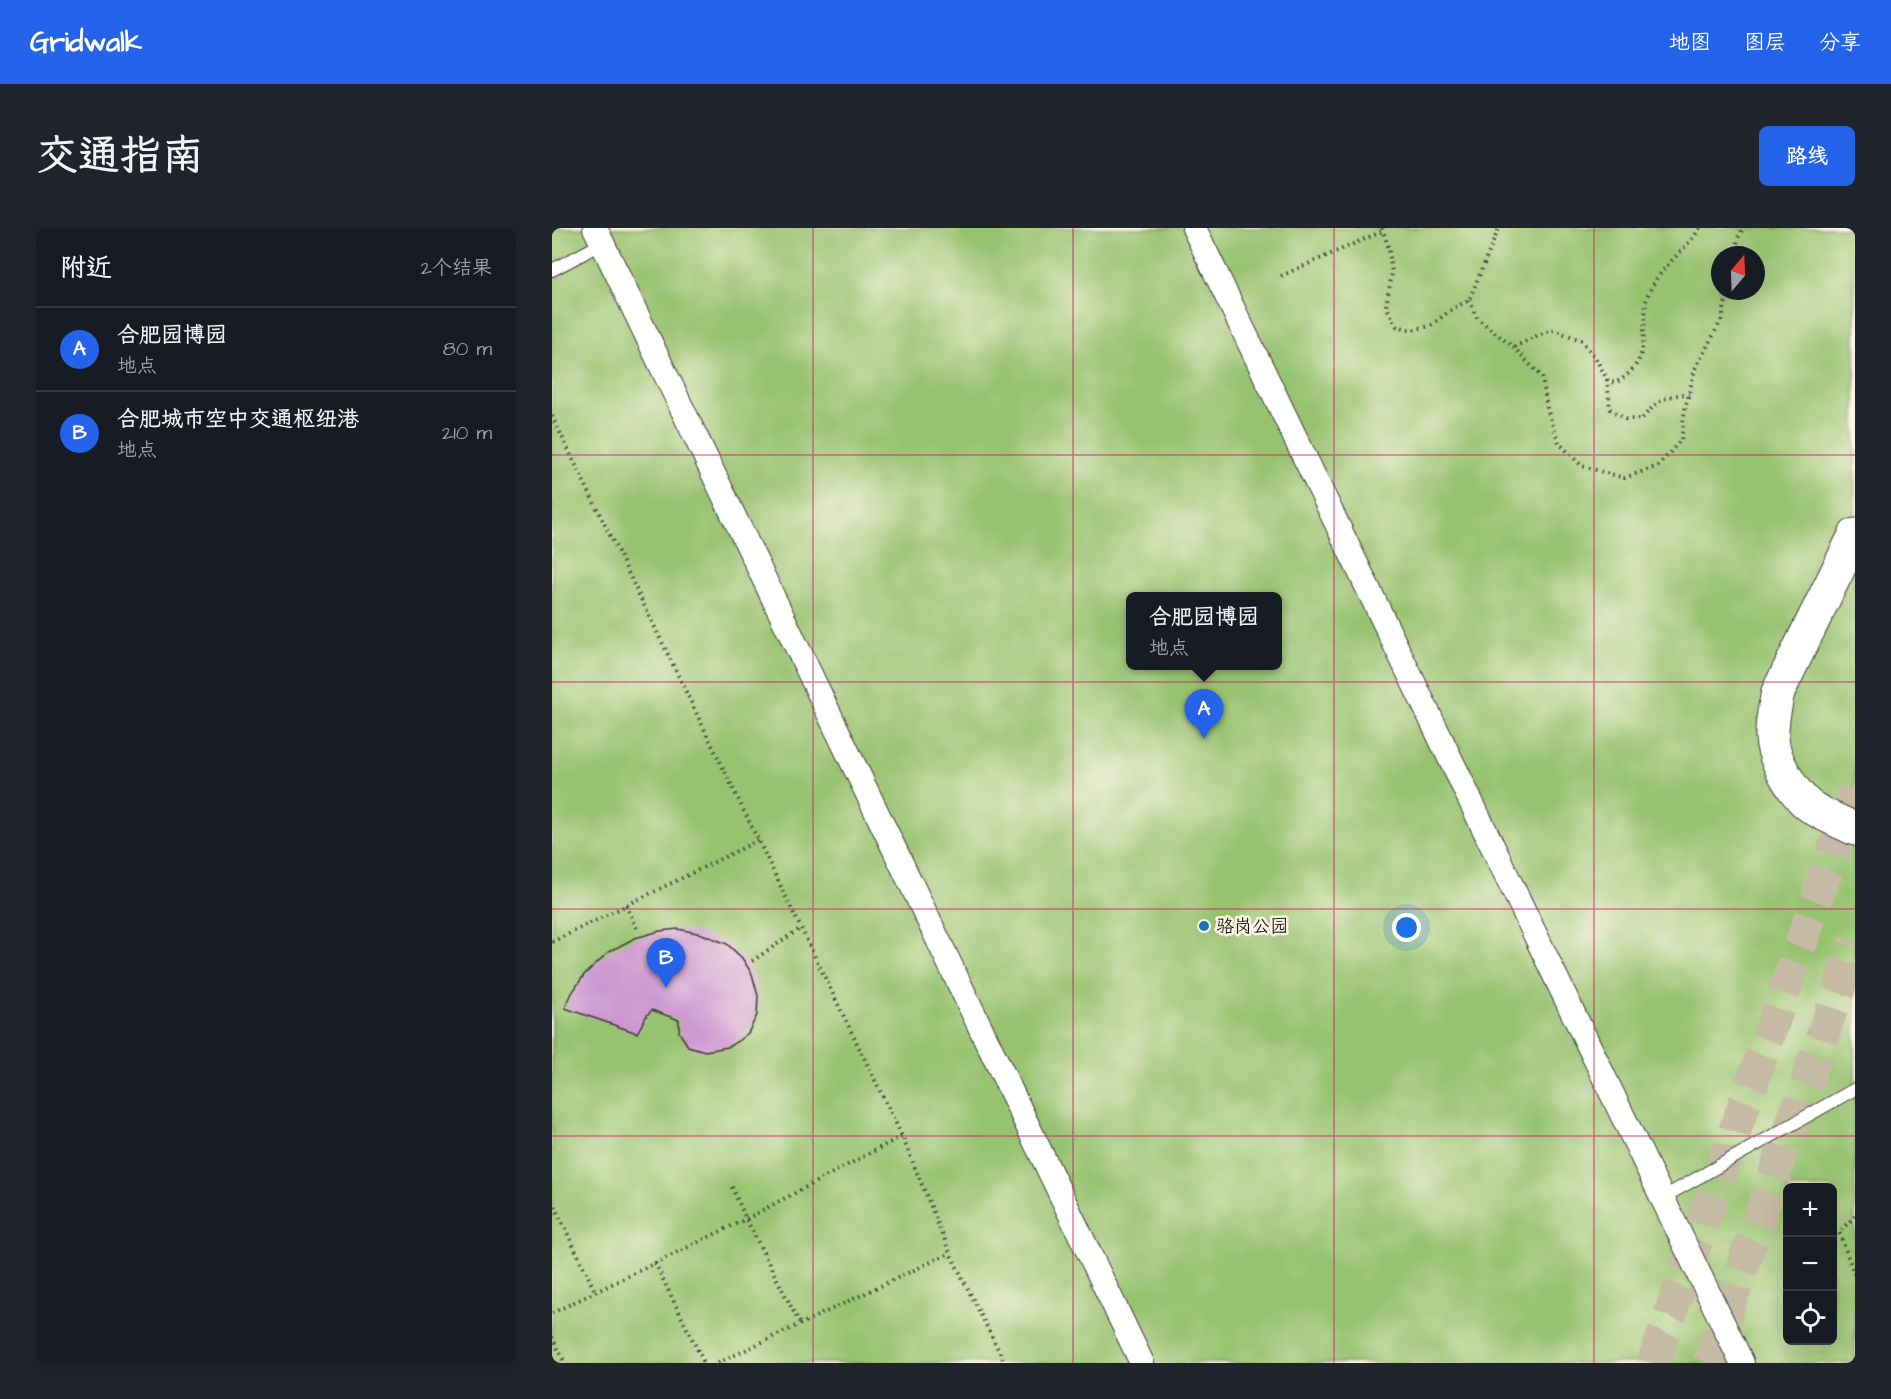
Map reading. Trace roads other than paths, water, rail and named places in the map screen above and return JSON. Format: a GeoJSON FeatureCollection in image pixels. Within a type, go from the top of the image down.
{"type":"FeatureCollection","features":[{"type":"Feature","properties":{"kind":"main road"},"geometry":{"type":"LineString","coordinates":[[1855,535],[1778,692],[1772,740],[1780,765],[1791,786],[1807,804],[1855,829]]}},
{"type":"Feature","properties":{"kind":"street"},"geometry":{"type":"LineString","coordinates":[[1194,228],[1742,1363]]}},
{"type":"Feature","properties":{"kind":"street"},"geometry":{"type":"LineString","coordinates":[[599,236],[1142,1363]]}},
{"type":"Feature","properties":{"kind":"lane"},"geometry":{"type":"LineString","coordinates":[[552,270],[599,236]]}},
{"type":"Feature","properties":{"kind":"lane"},"geometry":{"type":"LineString","coordinates":[[1662,1198],[1855,1089]]}},
{"type":"Feature","properties":{"kind":"tunnel"},"geometry":{"type":"LineString","coordinates":[[1653,1363],[1855,790]]}},
{"type":"Feature","properties":{"kind":"tunnel"},"geometry":{"type":"LineString","coordinates":[[1709,1363],[1855,942]]}},
{"type":"Feature","properties":{"kind":"place","name":"合肥园博园"},"geometry":{"type":"Point","coordinates":[1204,739]}},
{"type":"Feature","properties":{"kind":"place","name":"骆岗公园"},"geometry":{"type":"Point","coordinates":[1204,926]}},
{"type":"Feature","properties":{"kind":"place","name":"合肥城市空中交通枢纽港"},"geometry":{"type":"Point","coordinates":[666,988]}}]}
